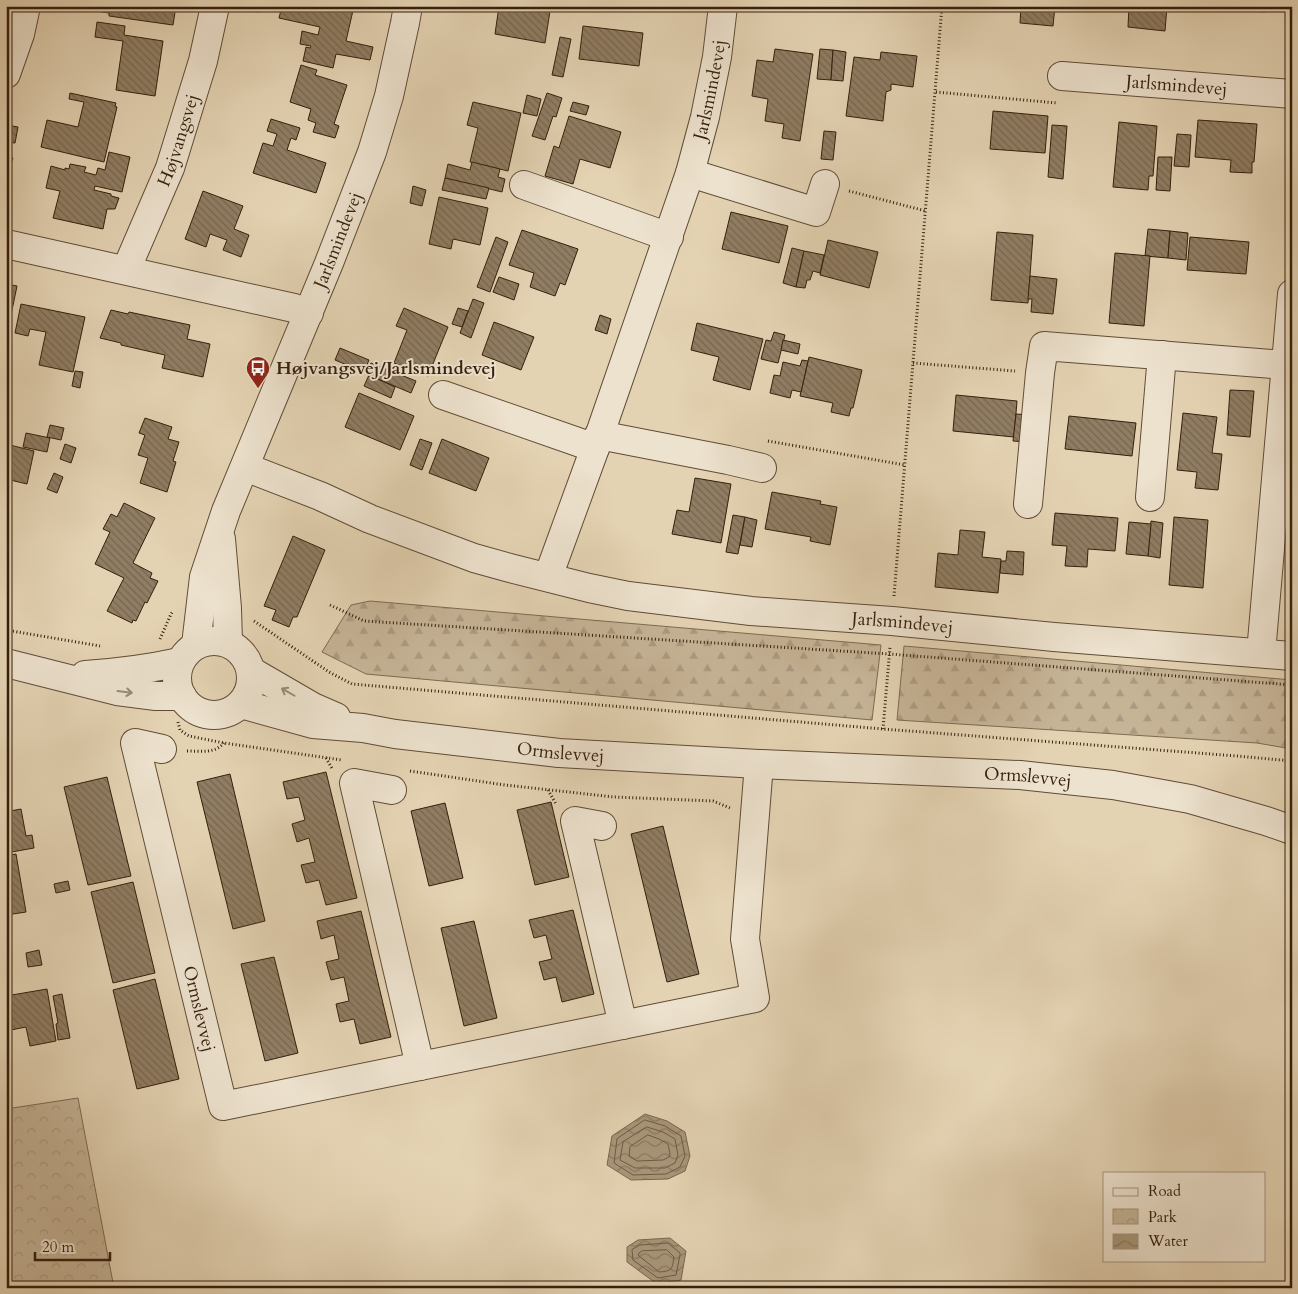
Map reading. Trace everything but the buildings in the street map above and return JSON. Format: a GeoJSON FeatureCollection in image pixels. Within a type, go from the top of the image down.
{"type":"FeatureCollection","features":[{"type":"Feature","properties":{"kind":"street"},"geometry":{"type":"LineString","coordinates":[[6,74],[20,34],[26,6]]}},
{"type":"Feature","properties":{"kind":"street","name":"Højvangsvej"},"geometry":{"type":"LineString","coordinates":[[126,270],[170,168],[203,61],[215,6]]}},
{"type":"Feature","properties":{"kind":"street","name":"Jarlsmindevej"},"geometry":{"type":"LineString","coordinates":[[188,654],[214,608],[220,530],[226,511],[372,152],[389,96],[408,6]]}},
{"type":"Feature","properties":{"kind":"street","name":"Jarlsmindevej"},"geometry":{"type":"LineString","coordinates":[[548,577],[690,173],[706,117],[718,57],[723,6]]}},
{"type":"Feature","properties":{"kind":"street","name":"Jarlsmindevej"},"geometry":{"type":"LineString","coordinates":[[1062,76],[1292,94]]}},
{"type":"Feature","properties":{"kind":"street"},"geometry":{"type":"LineString","coordinates":[[690,173],[816,212],[825,184]]}},
{"type":"Feature","properties":{"kind":"street"},"geometry":{"type":"LineString","coordinates":[[524,185],[669,237]]}},
{"type":"Feature","properties":{"kind":"street"},"geometry":{"type":"LineString","coordinates":[[6,244],[285,306],[308,313]]}},
{"type":"Feature","properties":{"kind":"street"},"geometry":{"type":"LineString","coordinates":[[1261,653],[1292,294]]}},
{"type":"Feature","properties":{"kind":"street"},"geometry":{"type":"LineString","coordinates":[[1028,504],[1044,346],[1285,365]]}},
{"type":"Feature","properties":{"kind":"street"},"geometry":{"type":"LineString","coordinates":[[1150,497],[1162,355]]}},
{"type":"Feature","properties":{"kind":"street"},"geometry":{"type":"LineString","coordinates":[[443,395],[597,442],[728,460],[762,468]]}},
{"type":"Feature","properties":{"kind":"street","name":"Jarlsmindevej"},"geometry":{"type":"LineString","coordinates":[[245,468],[320,496],[370,519],[474,558],[589,588],[628,596],[752,611],[892,621],[1064,638],[1292,656]]}},
{"type":"Feature","properties":{"kind":"street","name":"Jarlsmindevej"},"geometry":{"type":"LineString","coordinates":[[214,608],[228,643]]}},
{"type":"Feature","properties":{"kind":"street"},"geometry":{"type":"LineString","coordinates":[[61,676],[154,668],[188,654],[206,641],[217,640],[239,649],[247,659],[251,671],[251,683],[248,694],[241,704],[232,711],[221,714],[209,714],[198,711],[189,705],[177,685],[177,674],[188,654]]}},
{"type":"Feature","properties":{"kind":"street"},"geometry":{"type":"LineString","coordinates":[[6,663],[116,690],[156,696],[182,696]]}},
{"type":"Feature","properties":{"kind":"street","name":"Ormslevvej"},"geometry":{"type":"LineString","coordinates":[[251,671],[312,707],[363,728]]}},
{"type":"Feature","properties":{"kind":"street","name":"Ormslevvej"},"geometry":{"type":"LineString","coordinates":[[241,704],[313,724],[363,728],[395,734],[559,753],[1020,775],[1113,785],[1190,799],[1292,830]]}},
{"type":"Feature","properties":{"kind":"street","name":"Ormslevvej"},"geometry":{"type":"LineString","coordinates":[[162,750],[135,742],[223,1106],[755,998],[745,940],[759,764]]}},
{"type":"Feature","properties":{"kind":"street"},"geometry":{"type":"LineString","coordinates":[[392,790],[354,783],[420,1066]]}},
{"type":"Feature","properties":{"kind":"street"},"geometry":{"type":"LineString","coordinates":[[602,826],[575,821],[623,1025]]}},
{"type":"Feature","properties":{"kind":"path"},"geometry":{"type":"LineString","coordinates":[[883,729],[942,6]]}},
{"type":"Feature","properties":{"kind":"path"},"geometry":{"type":"LineString","coordinates":[[936,92],[1059,104],[1062,76]]}},
{"type":"Feature","properties":{"kind":"path"},"geometry":{"type":"LineString","coordinates":[[825,184],[926,212]]}},
{"type":"Feature","properties":{"kind":"path"},"geometry":{"type":"LineString","coordinates":[[913,363],[1040,373]]}},
{"type":"Feature","properties":{"kind":"path"},"geometry":{"type":"LineString","coordinates":[[762,468],[767,440],[905,466]]}},
{"type":"Feature","properties":{"kind":"path"},"geometry":{"type":"LineString","coordinates":[[330,605],[364,621],[890,654],[1292,685]]}},
{"type":"Feature","properties":{"kind":"path"},"geometry":{"type":"LineString","coordinates":[[156,644],[176,608],[184,606],[237,609],[329,672],[352,684],[1292,761]]}},
{"type":"Feature","properties":{"kind":"path"},"geometry":{"type":"LineString","coordinates":[[6,630],[104,646]]}},
{"type":"Feature","properties":{"kind":"path"},"geometry":{"type":"LineString","coordinates":[[162,750],[207,752],[219,749],[224,743]]}},
{"type":"Feature","properties":{"kind":"green space"},"geometry":{"type":"Polygon","coordinates":[[[370,601],[881,645],[872,720],[366,674],[322,652],[351,605],[370,601]]]}},
{"type":"Feature","properties":{"kind":"green space"},"geometry":{"type":"Polygon","coordinates":[[[904,646],[1292,680],[1292,749],[1257,743],[897,720],[904,646]]]}},
{"type":"Feature","properties":{"kind":"green space"},"geometry":{"type":"Polygon","coordinates":[[[78,1098],[114,1288],[6,1288],[6,1109],[78,1098]]]}},
{"type":"Feature","properties":{"kind":"water"},"geometry":{"type":"Polygon","coordinates":[[[645,1114],[667,1121],[685,1132],[690,1156],[685,1171],[668,1179],[631,1180],[607,1165],[612,1136],[645,1114]]]}},
{"type":"Feature","properties":{"kind":"water"},"geometry":{"type":"Polygon","coordinates":[[[670,1238],[686,1251],[681,1280],[657,1284],[627,1262],[627,1247],[638,1240],[670,1238]]]}},
{"type":"Feature","properties":{"kind":"place","name":"Højvangsvej/Jarlsmindevej"},"geometry":{"type":"Point","coordinates":[258,389]}}]}
